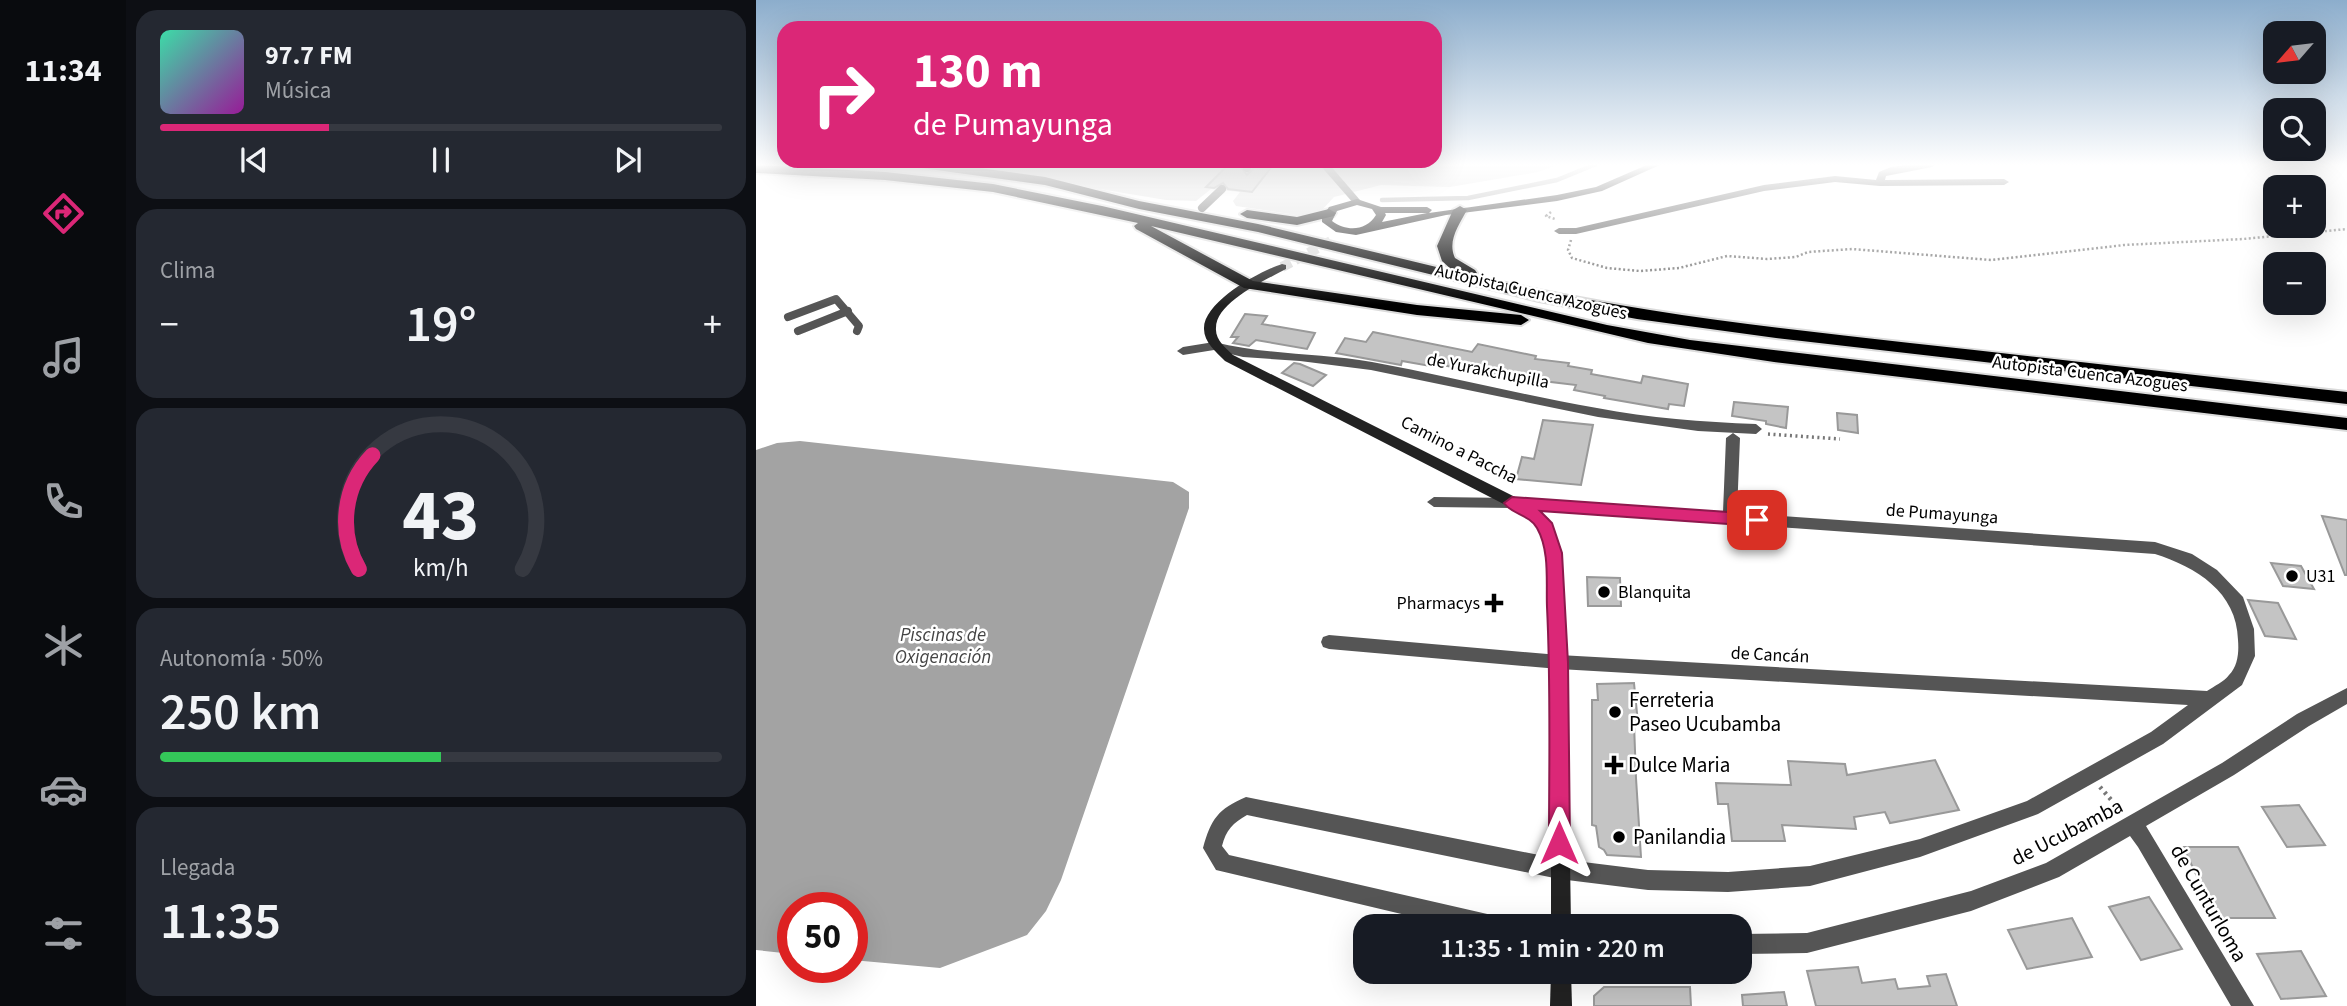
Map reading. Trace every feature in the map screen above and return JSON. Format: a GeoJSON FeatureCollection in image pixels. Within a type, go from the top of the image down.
{"type":"FeatureCollection","features":[{"type":"Feature","properties":{"kind":"highway","name":"Autopista Cuenca Azogues"},"geometry":{"type":"LineString","coordinates":[[1101,211],[1525,310],[1570,324],[1826,362],[2347,424]]}},
{"type":"Feature","properties":{"kind":"highway","name":"Autopista Cuenca Azogues"},"geometry":{"type":"LineString","coordinates":[[1177,211],[1517,290],[1637,314],[1732,328],[2347,398]]}},
{"type":"Feature","properties":{"kind":"highway"},"geometry":{"type":"LineString","coordinates":[[1224,211],[1297,221],[1329,213]]}},
{"type":"Feature","properties":{"kind":"highway"},"geometry":{"type":"LineString","coordinates":[[1453,211],[1443,241],[1443,253],[1461,270],[1517,290]]}},
{"type":"Feature","properties":{"kind":"highway"},"geometry":{"type":"LineString","coordinates":[[1126,217],[1249,285],[1417,310],[1570,324]]}},
{"type":"Feature","properties":{"kind":"main road"},"geometry":{"type":"LineString","coordinates":[[1332,211],[1327,222],[1343,231]]}},
{"type":"Feature","properties":{"kind":"main road"},"geometry":{"type":"LineString","coordinates":[[1368,228],[1379,220],[1379,211]]}},
{"type":"Feature","properties":{"kind":"main road"},"geometry":{"type":"LineString","coordinates":[[1333,240],[1343,231],[1453,211]]}},
{"type":"Feature","properties":{"kind":"main road"},"geometry":{"type":"LineString","coordinates":[[1214,346],[1210,333],[1211,319],[1230,295],[1282,267]]}},
{"type":"Feature","properties":{"kind":"main road","name":"Camino a Paccha"},"geometry":{"type":"LineString","coordinates":[[1214,346],[1229,358],[1530,511],[1544,523],[1554,553],[1559,663],[1561,914]]}},
{"type":"Feature","properties":{"kind":"main road"},"geometry":{"type":"LineString","coordinates":[[1560,1006],[1561,984]]}},
{"type":"Feature","properties":{"kind":"street"},"geometry":{"type":"LineString","coordinates":[[1559,231],[1576,231],[1664,211]]}},
{"type":"Feature","properties":{"kind":"street"},"geometry":{"type":"LineString","coordinates":[[1183,351],[1214,346]]}},
{"type":"Feature","properties":{"kind":"street","name":"de Yurakchupilla"},"geometry":{"type":"LineString","coordinates":[[1214,346],[1243,353],[1300,356],[1371,366],[1598,412],[1698,426],[1756,429]]}},
{"type":"Feature","properties":{"kind":"street"},"geometry":{"type":"LineString","coordinates":[[1730,518],[1733,438]]}},
{"type":"Feature","properties":{"kind":"street","name":"de Pumayunga"},"geometry":{"type":"LineString","coordinates":[[1434,502],[1512,503],[2155,548],[2186,558],[2212,574],[2238,602],[2246,629],[2247,656],[2236,680],[2157,738],[2032,808],[1920,848],[1810,876],[1728,882],[1648,880],[1559,869],[1246,806],[1225,816],[1216,831],[1212,848],[1223,863],[1444,914]]}},
{"type":"Feature","properties":{"kind":"street","name":"de Cancán"},"geometry":{"type":"LineString","coordinates":[[1329,642],[1559,663],[2210,699]]}},
{"type":"Feature","properties":{"kind":"street","name":"de Ucubamba"},"geometry":{"type":"LineString","coordinates":[[1752,944],[1807,943],[1971,901],[2052,870],[2133,825],[2347,695]]}},
{"type":"Feature","properties":{"kind":"street","name":"de Cunturloma"},"geometry":{"type":"LineString","coordinates":[[2133,825],[2145,840],[2243,1006]]}},
{"type":"Feature","properties":{"kind":"lane"},"geometry":{"type":"LineString","coordinates":[[788,317],[834,299],[838,300],[859,326],[857,331]]}},
{"type":"Feature","properties":{"kind":"lane"},"geometry":{"type":"LineString","coordinates":[[798,331],[848,311]]}},
{"type":"Feature","properties":{"kind":"path"},"geometry":{"type":"LineString","coordinates":[[1553,211],[1546,216],[1565,221],[1576,231],[1568,250],[1572,258],[1607,268],[1640,271],[1679,268],[1727,256],[1767,259],[1796,257],[1808,252],[1852,249],[1991,260],[2124,245],[2243,239],[2347,229]]}},
{"type":"Feature","properties":{"kind":"path"},"geometry":{"type":"LineString","coordinates":[[1756,429],[1771,435],[1840,439]]}},
{"type":"Feature","properties":{"kind":"path"},"geometry":{"type":"LineString","coordinates":[[2089,775],[2133,825]]}},
{"type":"Feature","properties":{"kind":"shaded area"},"geometry":{"type":"Polygon","coordinates":[[[1269,211],[1319,211],[1303,216],[1269,211]]]}},
{"type":"Feature","properties":{"kind":"water","name":"Piscinas de Oxigenación"},"geometry":{"type":"Polygon","coordinates":[[[800,441],[1173,482],[1189,492],[1189,508],[1061,880],[1046,911],[1027,935],[940,968],[868,961],[868,892],[777,892],[777,952],[756,950],[756,450],[777,443],[800,441]]]}},
{"type":"Feature","properties":{"kind":"building"},"geometry":{"type":"Polygon","coordinates":[[[1245,314],[1267,316],[1262,324],[1315,333],[1307,349],[1256,340],[1249,346],[1233,343],[1238,337],[1231,337],[1245,314]]]}},
{"type":"Feature","properties":{"kind":"building"},"geometry":{"type":"Polygon","coordinates":[[[1373,332],[1472,352],[1478,344],[1536,356],[1535,359],[1569,363],[1568,366],[1592,370],[1591,374],[1641,383],[1643,376],[1688,384],[1684,406],[1669,404],[1668,409],[1604,398],[1605,396],[1574,390],[1576,385],[1543,381],[1543,378],[1515,375],[1514,379],[1432,363],[1430,366],[1402,361],[1401,365],[1336,353],[1345,338],[1366,342],[1373,332]]]}},
{"type":"Feature","properties":{"kind":"building"},"geometry":{"type":"Polygon","coordinates":[[[1294,363],[1326,375],[1313,386],[1282,373],[1294,363]]]}},
{"type":"Feature","properties":{"kind":"building"},"geometry":{"type":"Polygon","coordinates":[[[1734,402],[1788,407],[1786,428],[1766,424],[1766,421],[1732,416],[1734,402]]]}},
{"type":"Feature","properties":{"kind":"building"},"geometry":{"type":"Polygon","coordinates":[[[1837,413],[1857,415],[1858,433],[1838,430],[1837,413]]]}},
{"type":"Feature","properties":{"kind":"building"},"geometry":{"type":"Polygon","coordinates":[[[1543,420],[1593,425],[1581,485],[1516,479],[1522,457],[1534,459],[1543,420]]]}},
{"type":"Feature","properties":{"kind":"building"},"geometry":{"type":"Polygon","coordinates":[[[2322,516],[2347,520],[2347,575],[2345,575],[2322,516]]]}},
{"type":"Feature","properties":{"kind":"building","name":"U31"},"geometry":{"type":"Polygon","coordinates":[[[2271,563],[2301,566],[2314,589],[2283,586],[2271,563]]]}},
{"type":"Feature","properties":{"kind":"building","name":"Blanquita"},"geometry":{"type":"Polygon","coordinates":[[[1587,577],[1620,578],[1621,606],[1588,606],[1587,577]]]}},
{"type":"Feature","properties":{"kind":"building"},"geometry":{"type":"Polygon","coordinates":[[[2248,600],[2278,603],[2296,639],[2265,636],[2248,600]]]}},
{"type":"Feature","properties":{"kind":"building"},"geometry":{"type":"Polygon","coordinates":[[[1634,683],[1638,723],[1634,723],[1641,857],[1607,855],[1599,847],[1596,826],[1592,825],[1592,700],[1598,700],[1597,684],[1634,683]]]}},
{"type":"Feature","properties":{"kind":"building"},"geometry":{"type":"Polygon","coordinates":[[[1935,760],[1959,810],[1890,823],[1885,812],[1854,817],[1856,829],[1782,825],[1785,841],[1732,841],[1728,804],[1718,804],[1716,783],[1791,785],[1788,761],[1845,764],[1847,775],[1935,760]]]}},
{"type":"Feature","properties":{"kind":"building"},"geometry":{"type":"Polygon","coordinates":[[[2299,805],[2325,845],[2287,847],[2262,807],[2299,805]]]}},
{"type":"Feature","properties":{"kind":"building"},"geometry":{"type":"Polygon","coordinates":[[[2183,847],[2238,847],[2275,918],[2217,918],[2183,847]]]}},
{"type":"Feature","properties":{"kind":"building"},"geometry":{"type":"Polygon","coordinates":[[[2149,897],[2182,949],[2141,960],[2109,907],[2149,897]]]}},
{"type":"Feature","properties":{"kind":"building"},"geometry":{"type":"Polygon","coordinates":[[[2072,918],[2092,957],[2027,969],[2008,930],[2072,918]]]}},
{"type":"Feature","properties":{"kind":"building"},"geometry":{"type":"Polygon","coordinates":[[[2301,951],[2326,996],[2281,999],[2257,954],[2301,951]]]}},
{"type":"Feature","properties":{"kind":"building"},"geometry":{"type":"Polygon","coordinates":[[[1858,967],[1862,983],[1895,979],[1898,989],[1930,986],[1927,976],[1946,974],[1957,1006],[1816,1006],[1807,971],[1858,967]]]}},
{"type":"Feature","properties":{"kind":"building"},"geometry":{"type":"Polygon","coordinates":[[[1604,987],[1690,987],[1691,1006],[1594,1006],[1594,996],[1604,987]]]}},
{"type":"Feature","properties":{"kind":"building"},"geometry":{"type":"Polygon","coordinates":[[[1784,992],[1787,1006],[1743,1006],[1742,995],[1784,992]]]}},
{"type":"Feature","properties":{"kind":"tunnel"},"geometry":{"type":"LineString","coordinates":[[1282,267],[1333,240]]}},
{"type":"Feature","properties":{"kind":"place","name":"U31"},"geometry":{"type":"Point","coordinates":[2292,576]}},
{"type":"Feature","properties":{"kind":"place","name":"Blanquita"},"geometry":{"type":"Point","coordinates":[1604,592]}},
{"type":"Feature","properties":{"kind":"place","name":"Pharmacys"},"geometry":{"type":"Point","coordinates":[1494,603]}},
{"type":"Feature","properties":{"kind":"place","name":"Ferreteria Paseo Ucubamba"},"geometry":{"type":"Point","coordinates":[1615,712]}},
{"type":"Feature","properties":{"kind":"place","name":"Dulce Maria"},"geometry":{"type":"Point","coordinates":[1614,765]}},
{"type":"Feature","properties":{"kind":"place","name":"Panilandia"},"geometry":{"type":"Point","coordinates":[1619,837]}},
{"type":"Feature","properties":{"kind":"route"},"geometry":{"type":"LineString","coordinates":[[1559,843],[1559,663],[1554,553],[1544,523],[1530,511],[1512,503],[1757,520]]}}]}
